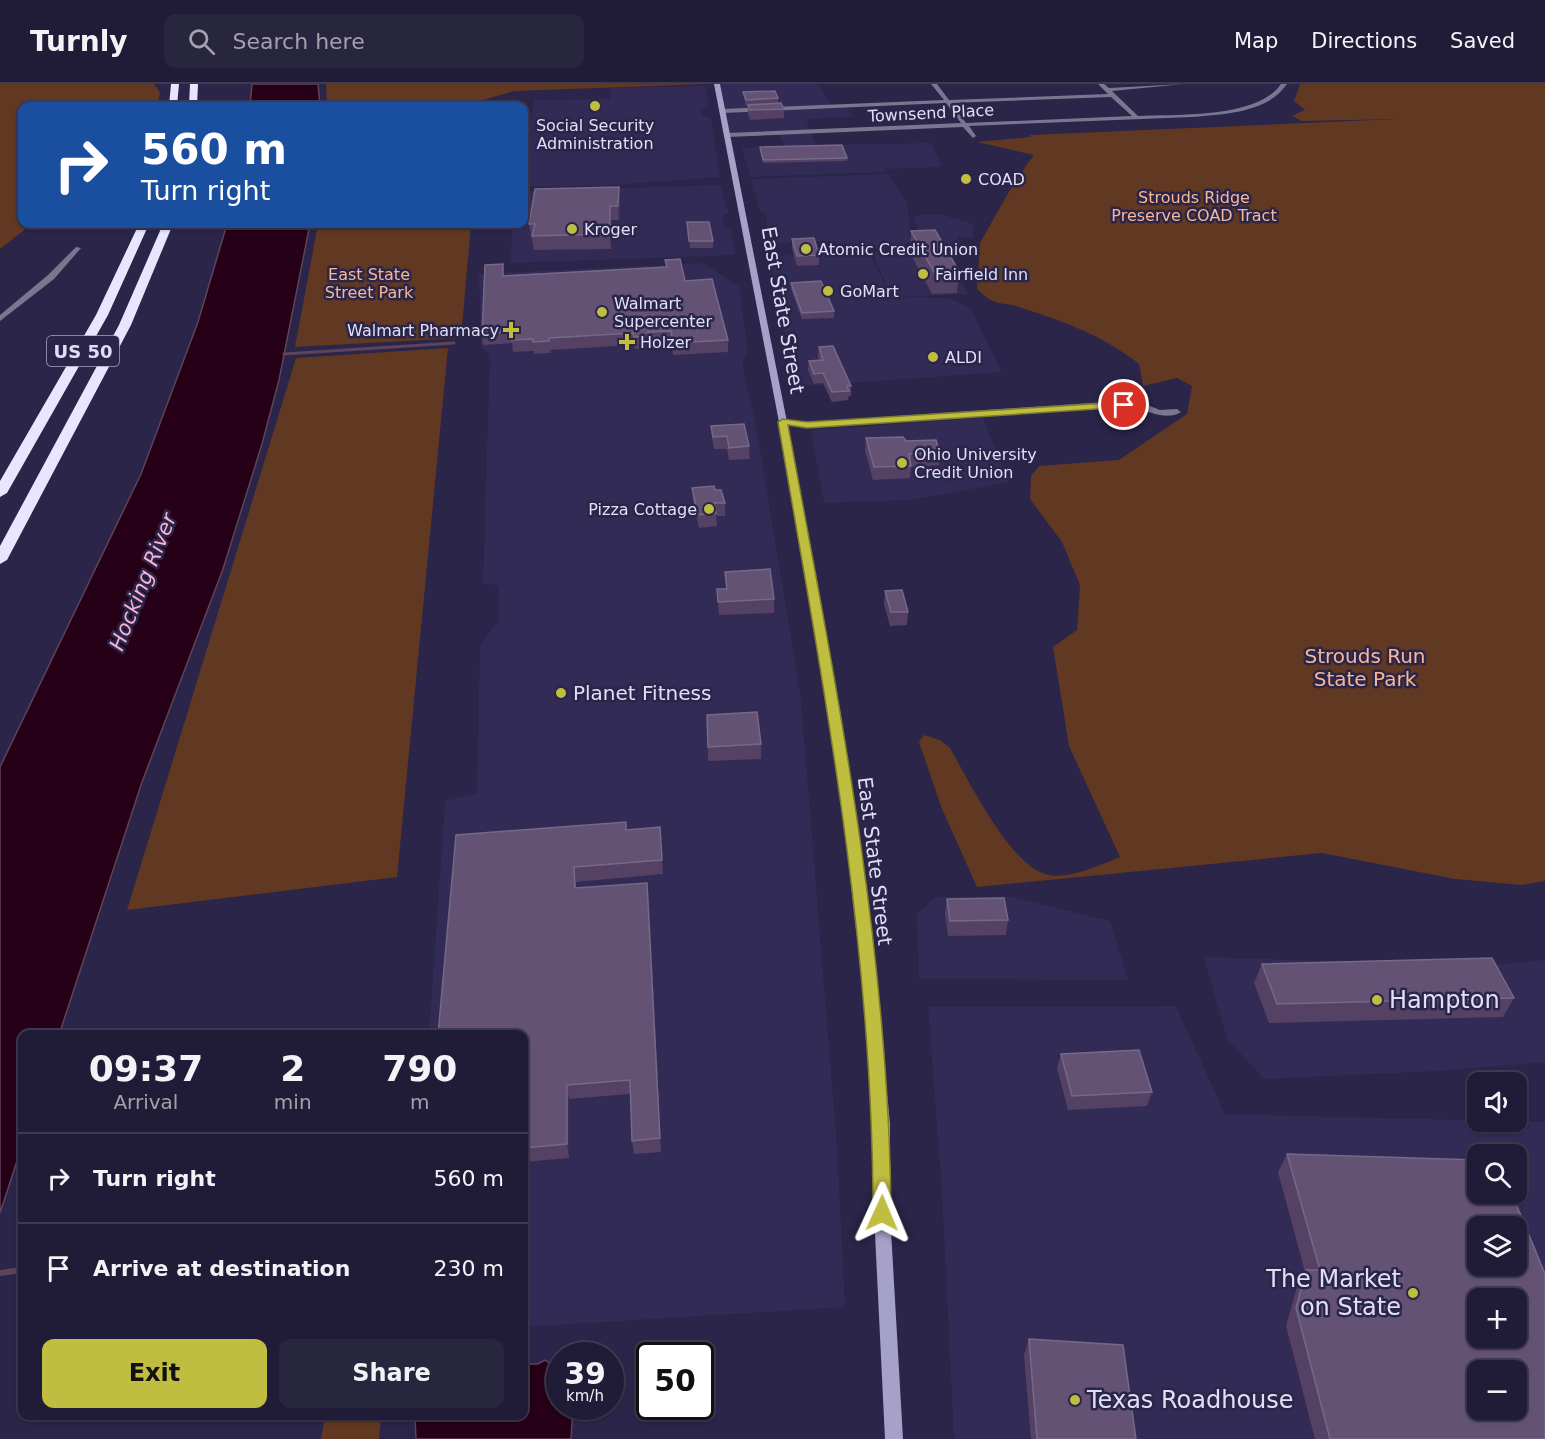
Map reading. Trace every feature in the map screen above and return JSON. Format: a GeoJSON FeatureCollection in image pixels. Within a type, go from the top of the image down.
{"type":"FeatureCollection","features":[{"type":"Feature","properties":{"kind":"highway"},"geometry":{"type":"LineString","coordinates":[[173,102],[175,84]]}},
{"type":"Feature","properties":{"kind":"highway"},"geometry":{"type":"LineString","coordinates":[[193,102],[195,84]]}},
{"type":"Feature","properties":{"kind":"highway","name":"US 50"},"geometry":{"type":"LineString","coordinates":[[0,493],[102,315],[142,228]]}},
{"type":"Feature","properties":{"kind":"highway","name":"US 50"},"geometry":{"type":"LineString","coordinates":[[0,560],[125,325],[146,281],[166,228]]}},
{"type":"Feature","properties":{"kind":"main road","name":"East State Street"},"geometry":{"type":"LineString","coordinates":[[717,84],[783,422],[834,711],[871,999],[882,1124],[882,1213],[894,1439]]}},
{"type":"Feature","properties":{"kind":"street"},"geometry":{"type":"LineString","coordinates":[[934,84],[973,136]]}},
{"type":"Feature","properties":{"kind":"street"},"geometry":{"type":"LineString","coordinates":[[1101,84],[1136,117]]}},
{"type":"Feature","properties":{"kind":"street"},"geometry":{"type":"LineString","coordinates":[[1108,90],[1181,84]]}},
{"type":"Feature","properties":{"kind":"street","name":"Townsend Place"},"geometry":{"type":"LineString","coordinates":[[727,135],[1192,115],[1239,109],[1271,98],[1284,84]]}},
{"type":"Feature","properties":{"kind":"street"},"geometry":{"type":"LineString","coordinates":[[722,111],[1113,95]]}},
{"type":"Feature","properties":{"kind":"street"},"geometry":{"type":"LineString","coordinates":[[0,319],[51,278],[78,248]]}},
{"type":"Feature","properties":{"kind":"street"},"geometry":{"type":"LineString","coordinates":[[783,422],[807,425],[1135,403],[1159,413],[1177,412]]}},
{"type":"Feature","properties":{"kind":"shaded area"},"geometry":{"type":"Polygon","coordinates":[[[717,84],[819,84],[831,106],[847,106],[853,117],[806,119],[816,145],[931,143],[942,167],[886,169],[884,172],[750,177],[742,148],[784,146],[780,135],[810,133],[727,135],[717,84]]]}},
{"type":"Feature","properties":{"kind":"shaded area"},"geometry":{"type":"Polygon","coordinates":[[[705,86],[709,107],[701,110],[702,115],[711,118],[720,177],[613,185],[528,187],[528,129],[535,100],[610,99],[610,88],[705,86]]]}},
{"type":"Feature","properties":{"kind":"shaded area"},"geometry":{"type":"Polygon","coordinates":[[[888,174],[907,203],[911,241],[902,246],[839,252],[836,241],[768,244],[766,214],[760,212],[751,179],[888,174]]]}},
{"type":"Feature","properties":{"kind":"shaded area"},"geometry":{"type":"Polygon","coordinates":[[[720,185],[729,213],[723,216],[724,226],[731,231],[735,255],[511,263],[512,228],[528,228],[528,191],[720,185]]]}},
{"type":"Feature","properties":{"kind":"shaded area"},"geometry":{"type":"Polygon","coordinates":[[[922,214],[943,215],[973,224],[973,239],[957,236],[965,251],[947,252],[968,294],[898,297],[949,298],[971,309],[1002,372],[795,387],[769,256],[869,252],[891,298],[872,251],[924,249],[914,217],[922,214]]]}},
{"type":"Feature","properties":{"kind":"shaded area"},"geometry":{"type":"Polygon","coordinates":[[[703,263],[739,287],[748,352],[742,363],[758,436],[801,700],[837,1147],[845,1307],[528,1327],[528,1030],[429,1030],[445,801],[477,793],[480,646],[498,621],[499,586],[483,583],[490,355],[481,346],[479,274],[703,263]]]}},
{"type":"Feature","properties":{"kind":"shaded area"},"geometry":{"type":"Polygon","coordinates":[[[983,418],[1009,482],[910,500],[824,503],[811,430],[983,418]]]}},
{"type":"Feature","properties":{"kind":"shaded area"},"geometry":{"type":"Polygon","coordinates":[[[936,897],[1011,897],[1110,921],[1128,980],[919,979],[917,914],[936,897]]]}},
{"type":"Feature","properties":{"kind":"shaded area"},"geometry":{"type":"Polygon","coordinates":[[[1204,957],[1480,966],[1545,960],[1545,1062],[1437,1071],[1264,1079],[1227,1039],[1204,957]]]}},
{"type":"Feature","properties":{"kind":"shaded area"},"geometry":{"type":"Polygon","coordinates":[[[1176,1006],[1225,1114],[1467,1120],[1467,1132],[1527,1132],[1527,1122],[1545,1122],[1545,1439],[954,1439],[942,1192],[928,1007],[1176,1006]]]}},
{"type":"Feature","properties":{"kind":"green space"},"geometry":{"type":"Polygon","coordinates":[[[0,84],[154,84],[160,93],[158,102],[18,102],[18,228],[27,228],[0,249],[0,84]]]}},
{"type":"Feature","properties":{"kind":"green space"},"geometry":{"type":"Polygon","coordinates":[[[326,84],[706,84],[514,91],[480,102],[327,102],[326,84]]]}},
{"type":"Feature","properties":{"kind":"green space"},"geometry":{"type":"Polygon","coordinates":[[[1300,84],[1545,84],[1545,881],[1522,885],[1455,879],[1322,853],[977,887],[942,809],[919,742],[924,735],[940,740],[950,748],[991,819],[1004,838],[1031,867],[1053,876],[1073,874],[1120,857],[1069,746],[1053,647],[1077,630],[1080,585],[1062,542],[1030,499],[1031,476],[1039,466],[1119,460],[1187,414],[1192,386],[1177,378],[1143,386],[1139,364],[1113,346],[1053,318],[994,302],[977,289],[980,243],[1015,181],[1034,155],[977,142],[1031,137],[1030,135],[1398,119],[1302,121],[1292,116],[1305,110],[1294,101],[1300,84]]]}},
{"type":"Feature","properties":{"kind":"green space","name":"East State Street Park"},"geometry":{"type":"Polygon","coordinates":[[[317,228],[471,228],[461,338],[295,347],[317,228]]]}},
{"type":"Feature","properties":{"kind":"green space"},"geometry":{"type":"Polygon","coordinates":[[[448,348],[397,877],[127,910],[296,358],[448,348]]]}},
{"type":"Feature","properties":{"kind":"green space"},"geometry":{"type":"Polygon","coordinates":[[[324,1420],[381,1420],[379,1439],[321,1439],[324,1420]]]}},
{"type":"Feature","properties":{"kind":"water"},"geometry":{"type":"Polygon","coordinates":[[[252,84],[318,84],[320,102],[250,102],[252,84]]]}},
{"type":"Feature","properties":{"kind":"water","name":"Hocking River"},"geometry":{"type":"Polygon","coordinates":[[[226,228],[309,228],[279,380],[262,444],[223,569],[142,782],[61,1030],[18,1030],[18,1158],[0,1213],[0,767],[141,474],[198,322],[226,228]]]}},
{"type":"Feature","properties":{"kind":"water"},"geometry":{"type":"Polygon","coordinates":[[[546,1361],[546,1420],[572,1420],[571,1439],[416,1439],[415,1420],[528,1420],[528,1364],[546,1361]]]}},
{"type":"Feature","properties":{"kind":"building"},"geometry":{"type":"Polygon","coordinates":[[[775,91],[778,98],[746,100],[743,92],[775,91]]]}},
{"type":"Feature","properties":{"kind":"building"},"geometry":{"type":"Polygon","coordinates":[[[781,103],[784,109],[750,110],[748,105],[781,103]]]}},
{"type":"Feature","properties":{"kind":"building"},"geometry":{"type":"Polygon","coordinates":[[[842,145],[847,158],[763,160],[760,147],[842,145]]]}},
{"type":"Feature","properties":{"kind":"building","name":"Kroger"},"geometry":{"type":"Polygon","coordinates":[[[619,187],[618,206],[610,206],[610,234],[532,236],[535,224],[529,224],[535,189],[619,187]]]}},
{"type":"Feature","properties":{"kind":"building"},"geometry":{"type":"Polygon","coordinates":[[[687,222],[709,222],[713,241],[689,241],[687,222]]]}},
{"type":"Feature","properties":{"kind":"building"},"geometry":{"type":"Polygon","coordinates":[[[935,230],[959,271],[934,272],[911,231],[935,230]]]}},
{"type":"Feature","properties":{"kind":"building"},"geometry":{"type":"Polygon","coordinates":[[[814,238],[819,255],[797,256],[792,239],[814,238]]]}},
{"type":"Feature","properties":{"kind":"building","name":"Walmart Supercenter"},"geometry":{"type":"Polygon","coordinates":[[[680,259],[685,281],[712,279],[728,340],[673,343],[671,331],[648,332],[649,336],[634,337],[633,333],[549,338],[549,341],[533,342],[533,339],[512,340],[512,332],[482,333],[485,265],[503,264],[503,276],[667,267],[665,260],[680,259]]]}},
{"type":"Feature","properties":{"kind":"building"},"geometry":{"type":"Polygon","coordinates":[[[821,281],[834,311],[802,313],[791,283],[821,281]]]}},
{"type":"Feature","properties":{"kind":"building"},"geometry":{"type":"Polygon","coordinates":[[[833,346],[851,386],[847,386],[849,391],[832,392],[823,373],[814,374],[809,361],[823,360],[819,347],[833,346]]]}},
{"type":"Feature","properties":{"kind":"building"},"geometry":{"type":"Polygon","coordinates":[[[744,424],[749,446],[729,448],[727,436],[713,437],[711,426],[744,424]]]}},
{"type":"Feature","properties":{"kind":"building"},"geometry":{"type":"Polygon","coordinates":[[[903,437],[906,441],[936,440],[940,453],[909,454],[911,466],[874,467],[866,438],[903,437]]]}},
{"type":"Feature","properties":{"kind":"building"},"geometry":{"type":"Polygon","coordinates":[[[714,486],[715,490],[721,490],[725,503],[714,503],[716,513],[698,515],[692,488],[714,486]]]}},
{"type":"Feature","properties":{"kind":"building"},"geometry":{"type":"Polygon","coordinates":[[[770,569],[774,599],[718,602],[717,589],[727,589],[725,572],[770,569]]]}},
{"type":"Feature","properties":{"kind":"building"},"geometry":{"type":"Polygon","coordinates":[[[902,590],[908,612],[891,612],[885,591],[902,590]]]}},
{"type":"Feature","properties":{"kind":"building"},"geometry":{"type":"Polygon","coordinates":[[[757,712],[761,744],[708,747],[707,715],[757,712]]]}},
{"type":"Feature","properties":{"kind":"building"},"geometry":{"type":"Polygon","coordinates":[[[626,822],[626,830],[660,827],[662,860],[574,867],[575,888],[647,883],[660,1138],[632,1141],[630,1080],[567,1085],[567,1144],[528,1148],[528,1030],[438,1030],[456,835],[626,822]]]}},
{"type":"Feature","properties":{"kind":"building"},"geometry":{"type":"Polygon","coordinates":[[[1004,898],[1008,920],[950,921],[947,899],[1004,898]]]}},
{"type":"Feature","properties":{"kind":"building"},"geometry":{"type":"Polygon","coordinates":[[[1492,958],[1514,998],[1277,1004],[1262,964],[1492,958]]]}},
{"type":"Feature","properties":{"kind":"building"},"geometry":{"type":"Polygon","coordinates":[[[1139,1050],[1152,1092],[1072,1096],[1061,1054],[1139,1050]]]}},
{"type":"Feature","properties":{"kind":"building","name":"The Market on State"},"geometry":{"type":"Polygon","coordinates":[[[1287,1154],[1467,1160],[1467,1204],[1516,1204],[1521,1216],[1467,1216],[1467,1276],[1527,1276],[1527,1230],[1545,1274],[1545,1439],[1330,1439],[1296,1308],[1306,1270],[1320,1270],[1287,1154]]]}},
{"type":"Feature","properties":{"kind":"building","name":"Texas Roadhouse"},"geometry":{"type":"Polygon","coordinates":[[[1029,1339],[1123,1345],[1136,1439],[1037,1439],[1029,1339]]]}},
{"type":"Feature","properties":{"kind":"waterway"},"geometry":{"type":"LineString","coordinates":[[284,354],[454,343]]}},
{"type":"Feature","properties":{"kind":"waterway"},"geometry":{"type":"LineString","coordinates":[[0,1273],[18,1271]]}},
{"type":"Feature","properties":{"kind":"place","name":"Social Security Administration"},"geometry":{"type":"Point","coordinates":[595,106]}},
{"type":"Feature","properties":{"kind":"place","name":"COAD"},"geometry":{"type":"Point","coordinates":[966,179]}},
{"type":"Feature","properties":{"kind":"place","name":"Kroger"},"geometry":{"type":"Point","coordinates":[572,229]}},
{"type":"Feature","properties":{"kind":"place","name":"Atomic Credit Union"},"geometry":{"type":"Point","coordinates":[806,249]}},
{"type":"Feature","properties":{"kind":"place","name":"Fairfield Inn"},"geometry":{"type":"Point","coordinates":[923,274]}},
{"type":"Feature","properties":{"kind":"place","name":"GoMart"},"geometry":{"type":"Point","coordinates":[828,291]}},
{"type":"Feature","properties":{"kind":"place","name":"Walmart Supercenter"},"geometry":{"type":"Point","coordinates":[602,312]}},
{"type":"Feature","properties":{"kind":"place","name":"Walmart Pharmacy"},"geometry":{"type":"Point","coordinates":[511,330]}},
{"type":"Feature","properties":{"kind":"place","name":"Holzer"},"geometry":{"type":"Point","coordinates":[627,342]}},
{"type":"Feature","properties":{"kind":"place","name":"ALDI"},"geometry":{"type":"Point","coordinates":[933,357]}},
{"type":"Feature","properties":{"kind":"place","name":"Ohio University Credit Union"},"geometry":{"type":"Point","coordinates":[902,463]}},
{"type":"Feature","properties":{"kind":"place","name":"Pizza Cottage"},"geometry":{"type":"Point","coordinates":[709,509]}},
{"type":"Feature","properties":{"kind":"place","name":"Planet Fitness"},"geometry":{"type":"Point","coordinates":[561,693]}},
{"type":"Feature","properties":{"kind":"place","name":"Hampton"},"geometry":{"type":"Point","coordinates":[1377,1000]}},
{"type":"Feature","properties":{"kind":"place","name":"The Market on State"},"geometry":{"type":"Point","coordinates":[1413,1293]}},
{"type":"Feature","properties":{"kind":"place","name":"Texas Roadhouse"},"geometry":{"type":"Point","coordinates":[1075,1400]}},
{"type":"Feature","properties":{"kind":"route"},"geometry":{"type":"LineString","coordinates":[[882,1213],[884,1166],[882,1124],[871,999],[849,814],[834,711],[783,422],[807,425],[1124,405]]}},
{"type":"Feature","properties":{"kind":"park label","name":"Strouds Ridge Preserve COAD Tract"},"geometry":{"type":"Point","coordinates":[1194,206]}},
{"type":"Feature","properties":{"kind":"park label","name":"Strouds Run State Park"},"geometry":{"type":"Point","coordinates":[1365,668]}}]}
